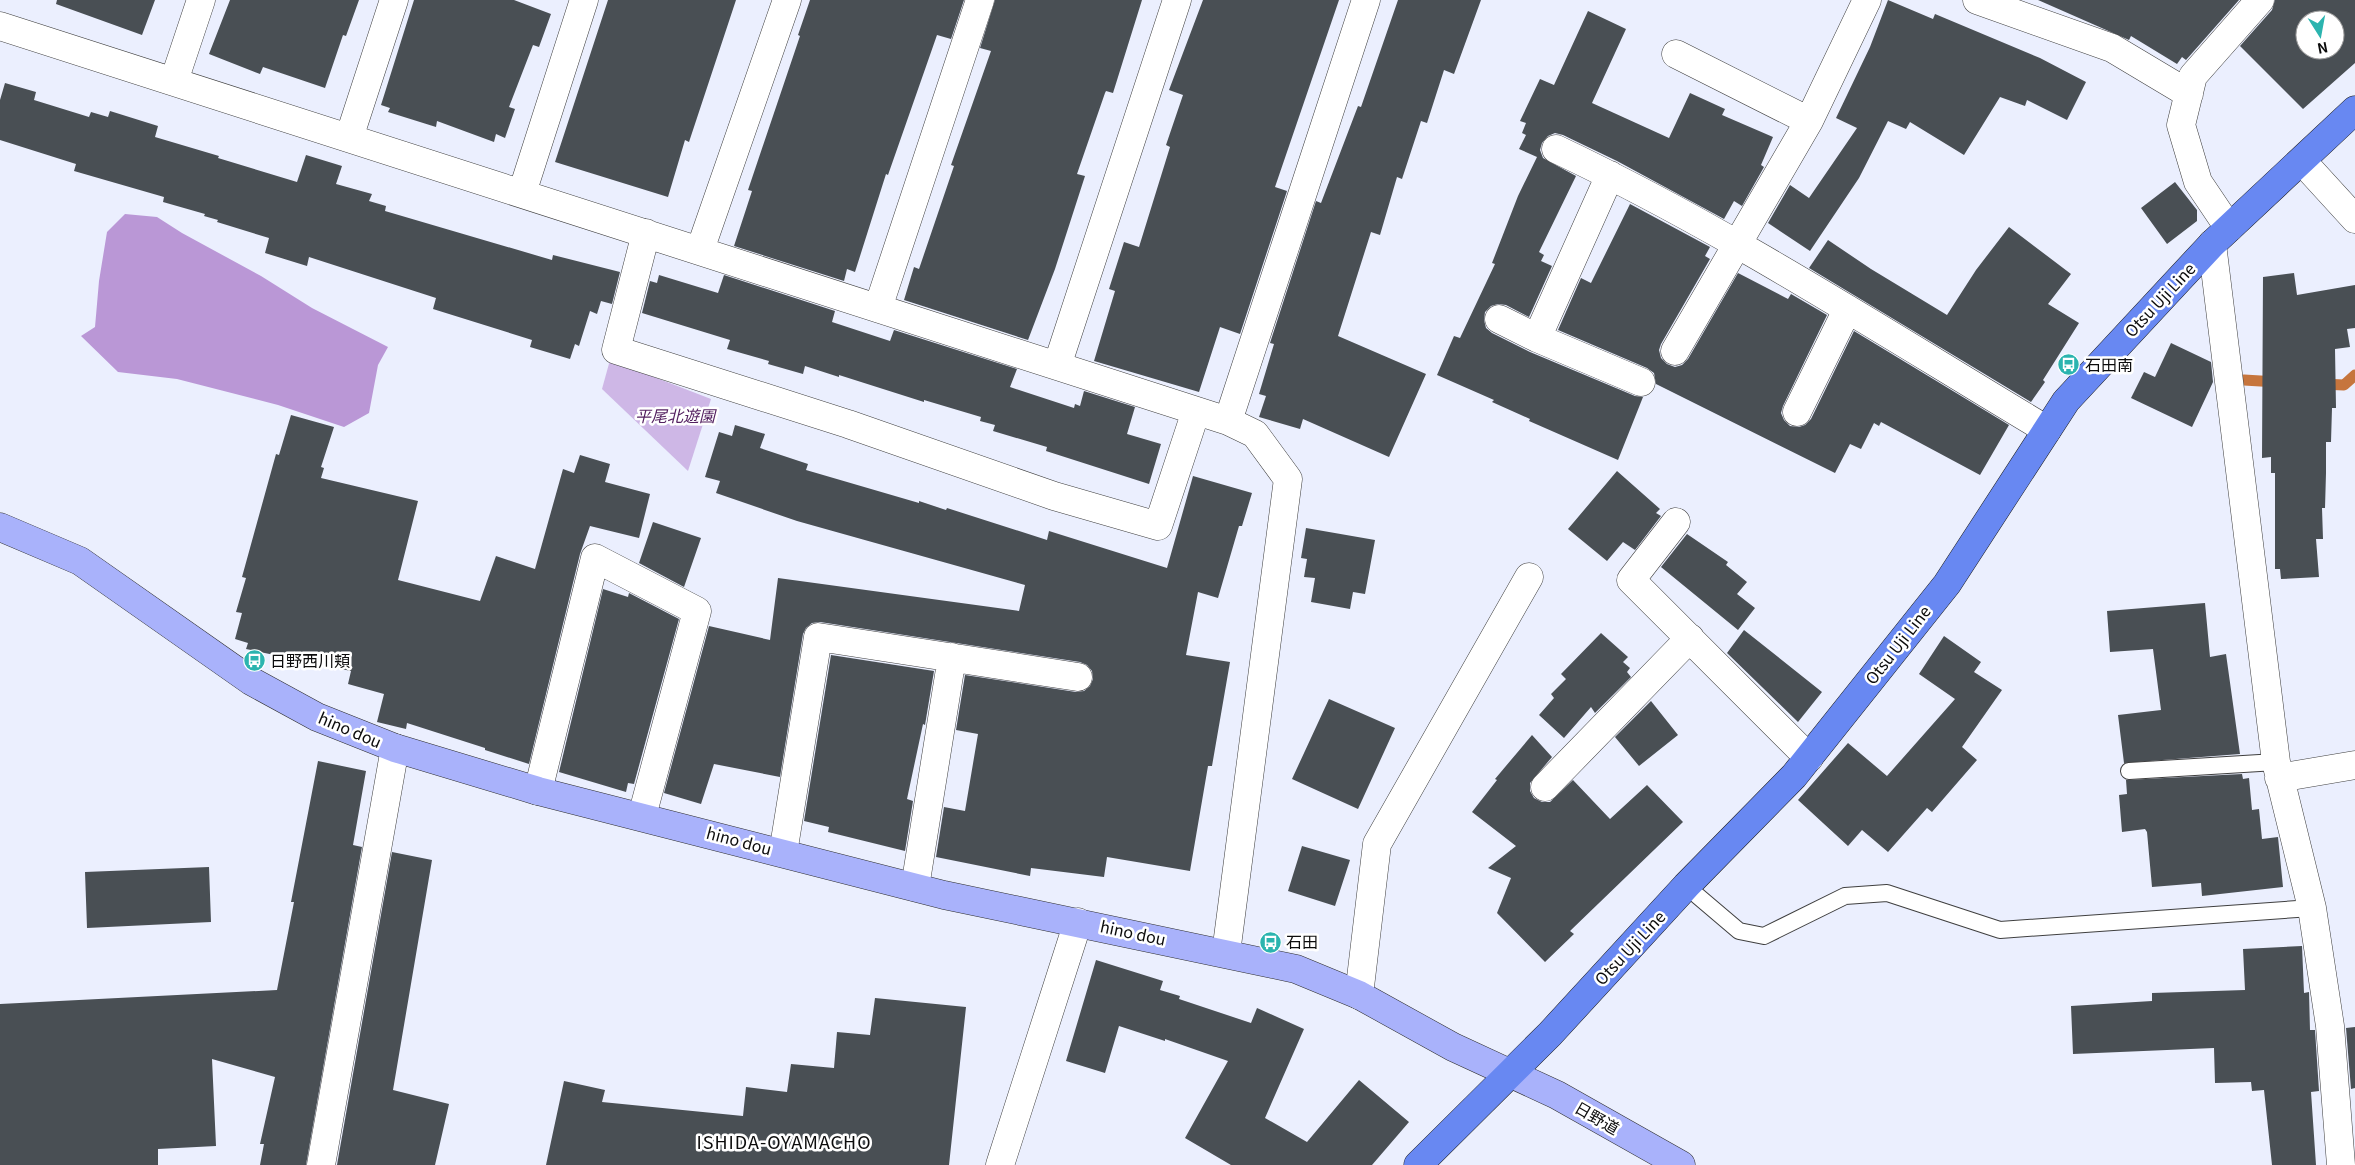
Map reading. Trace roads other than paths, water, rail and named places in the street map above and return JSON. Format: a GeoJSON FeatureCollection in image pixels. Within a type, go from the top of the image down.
{"type":"FeatureCollection","features":[{"type":"Feature","properties":{"kind":"main road","name":"Otsu Uji Line"},"geometry":{"type":"LineString","coordinates":[[1418,1165],[1512,1074],[1686,886],[1794,776],[1947,584],[2066,401],[2221,236],[2355,110]]}},
{"type":"Feature","properties":{"kind":"main road","name":"hino dou"},"geometry":{"type":"LineString","coordinates":[[0,527],[80,561],[250,681],[317,717],[394,748],[538,791],[642,816],[914,887],[1296,969],[1359,995],[1453,1047],[1512,1074]]}},
{"type":"Feature","properties":{"kind":"main road","name":"日野道"},"geometry":{"type":"LineString","coordinates":[[1512,1074],[1557,1095],[1680,1165]]}},
{"type":"Feature","properties":{"kind":"street"},"geometry":{"type":"LineString","coordinates":[[174,81],[201,0]]}},
{"type":"Feature","properties":{"kind":"street"},"geometry":{"type":"LineString","coordinates":[[349,138],[394,0]]}},
{"type":"Feature","properties":{"kind":"street"},"geometry":{"type":"LineString","coordinates":[[522,193],[584,0]]}},
{"type":"Feature","properties":{"kind":"street"},"geometry":{"type":"LineString","coordinates":[[700,250],[787,0]]}},
{"type":"Feature","properties":{"kind":"street"},"geometry":{"type":"LineString","coordinates":[[878,308],[980,0]]}},
{"type":"Feature","properties":{"kind":"street"},"geometry":{"type":"LineString","coordinates":[[1057,366],[1177,0]]}},
{"type":"Feature","properties":{"kind":"street"},"geometry":{"type":"LineString","coordinates":[[1228,421],[1366,0]]}},
{"type":"Feature","properties":{"kind":"street"},"geometry":{"type":"LineString","coordinates":[[1675,351],[1736,243],[1809,121],[1867,0]]}},
{"type":"Feature","properties":{"kind":"street"},"geometry":{"type":"LineString","coordinates":[[1977,0],[2112,48],[2189,94]]}},
{"type":"Feature","properties":{"kind":"street"},"geometry":{"type":"LineString","coordinates":[[2260,0],[2193,76],[2181,125],[2198,182],[2221,236],[2277,770],[2312,908],[2330,1026],[2341,1165]]}},
{"type":"Feature","properties":{"kind":"street"},"geometry":{"type":"LineString","coordinates":[[0,26],[1228,421],[1255,434],[1288,479],[1226,953]]}},
{"type":"Feature","properties":{"kind":"street"},"geometry":{"type":"LineString","coordinates":[[1676,54],[1809,121]]}},
{"type":"Feature","properties":{"kind":"street"},"geometry":{"type":"LineString","coordinates":[[1556,149],[1610,175],[1736,243],[2047,430]]}},
{"type":"Feature","properties":{"kind":"street"},"geometry":{"type":"LineString","coordinates":[[2302,161],[2355,219]]}},
{"type":"Feature","properties":{"kind":"street"},"geometry":{"type":"LineString","coordinates":[[1537,338],[1610,175]]}},
{"type":"Feature","properties":{"kind":"street"},"geometry":{"type":"LineString","coordinates":[[646,233],[616,350],[848,424],[1054,496],[1158,526],[1196,411]]}},
{"type":"Feature","properties":{"kind":"street"},"geometry":{"type":"LineString","coordinates":[[1797,412],[1847,310]]}},
{"type":"Feature","properties":{"kind":"street"},"geometry":{"type":"LineString","coordinates":[[1499,319],[1537,338],[1641,382]]}},
{"type":"Feature","properties":{"kind":"street"},"geometry":{"type":"LineString","coordinates":[[1676,522],[1631,580],[1809,758]]}},
{"type":"Feature","properties":{"kind":"street"},"geometry":{"type":"LineString","coordinates":[[538,791],[595,558],[697,611],[642,816]]}},
{"type":"Feature","properties":{"kind":"street"},"geometry":{"type":"LineString","coordinates":[[1359,995],[1377,844],[1530,577]]}},
{"type":"Feature","properties":{"kind":"street"},"geometry":{"type":"LineString","coordinates":[[783,853],[818,637],[1078,677]]}},
{"type":"Feature","properties":{"kind":"street"},"geometry":{"type":"LineString","coordinates":[[1546,787],[1690,638]]}},
{"type":"Feature","properties":{"kind":"street"},"geometry":{"type":"LineString","coordinates":[[914,887],[952,657]]}},
{"type":"Feature","properties":{"kind":"street"},"geometry":{"type":"LineString","coordinates":[[321,1165],[394,748]]}},
{"type":"Feature","properties":{"kind":"street"},"geometry":{"type":"LineString","coordinates":[[2277,770],[2355,765]]}},
{"type":"Feature","properties":{"kind":"street"},"geometry":{"type":"LineString","coordinates":[[1000,1165],[1078,922]]}},
{"type":"Feature","properties":{"kind":"lane"},"geometry":{"type":"LineString","coordinates":[[2129,770],[2277,770]]}},
{"type":"Feature","properties":{"kind":"lane"},"geometry":{"type":"LineString","coordinates":[[1686,886],[1739,931],[1764,936],[1845,896],[1887,893],[2000,930],[2312,908]]}},
{"type":"Feature","properties":{"kind":"waterway"},"geometry":{"type":"LineString","coordinates":[[2321,384],[2344,385],[2355,375]]}},
{"type":"Feature","properties":{"kind":"waterway"},"geometry":{"type":"LineString","coordinates":[[2244,380],[2277,382]]}},
{"type":"Feature","properties":{"kind":"place","name":"石田南"},"geometry":{"type":"Point","coordinates":[2069,365]}},
{"type":"Feature","properties":{"kind":"place","name":"日野西川頬"},"geometry":{"type":"Point","coordinates":[254,661]}},
{"type":"Feature","properties":{"kind":"place","name":"石田"},"geometry":{"type":"Point","coordinates":[1270,942]}},
{"type":"Feature","properties":{"kind":"district","name":"ISHIDA-OYAMACHO"},"geometry":{"type":"Point","coordinates":[784,1143]}},
{"type":"Feature","properties":{"kind":"park label","name":"平尾北遊園"},"geometry":{"type":"Point","coordinates":[675,416]}}]}
